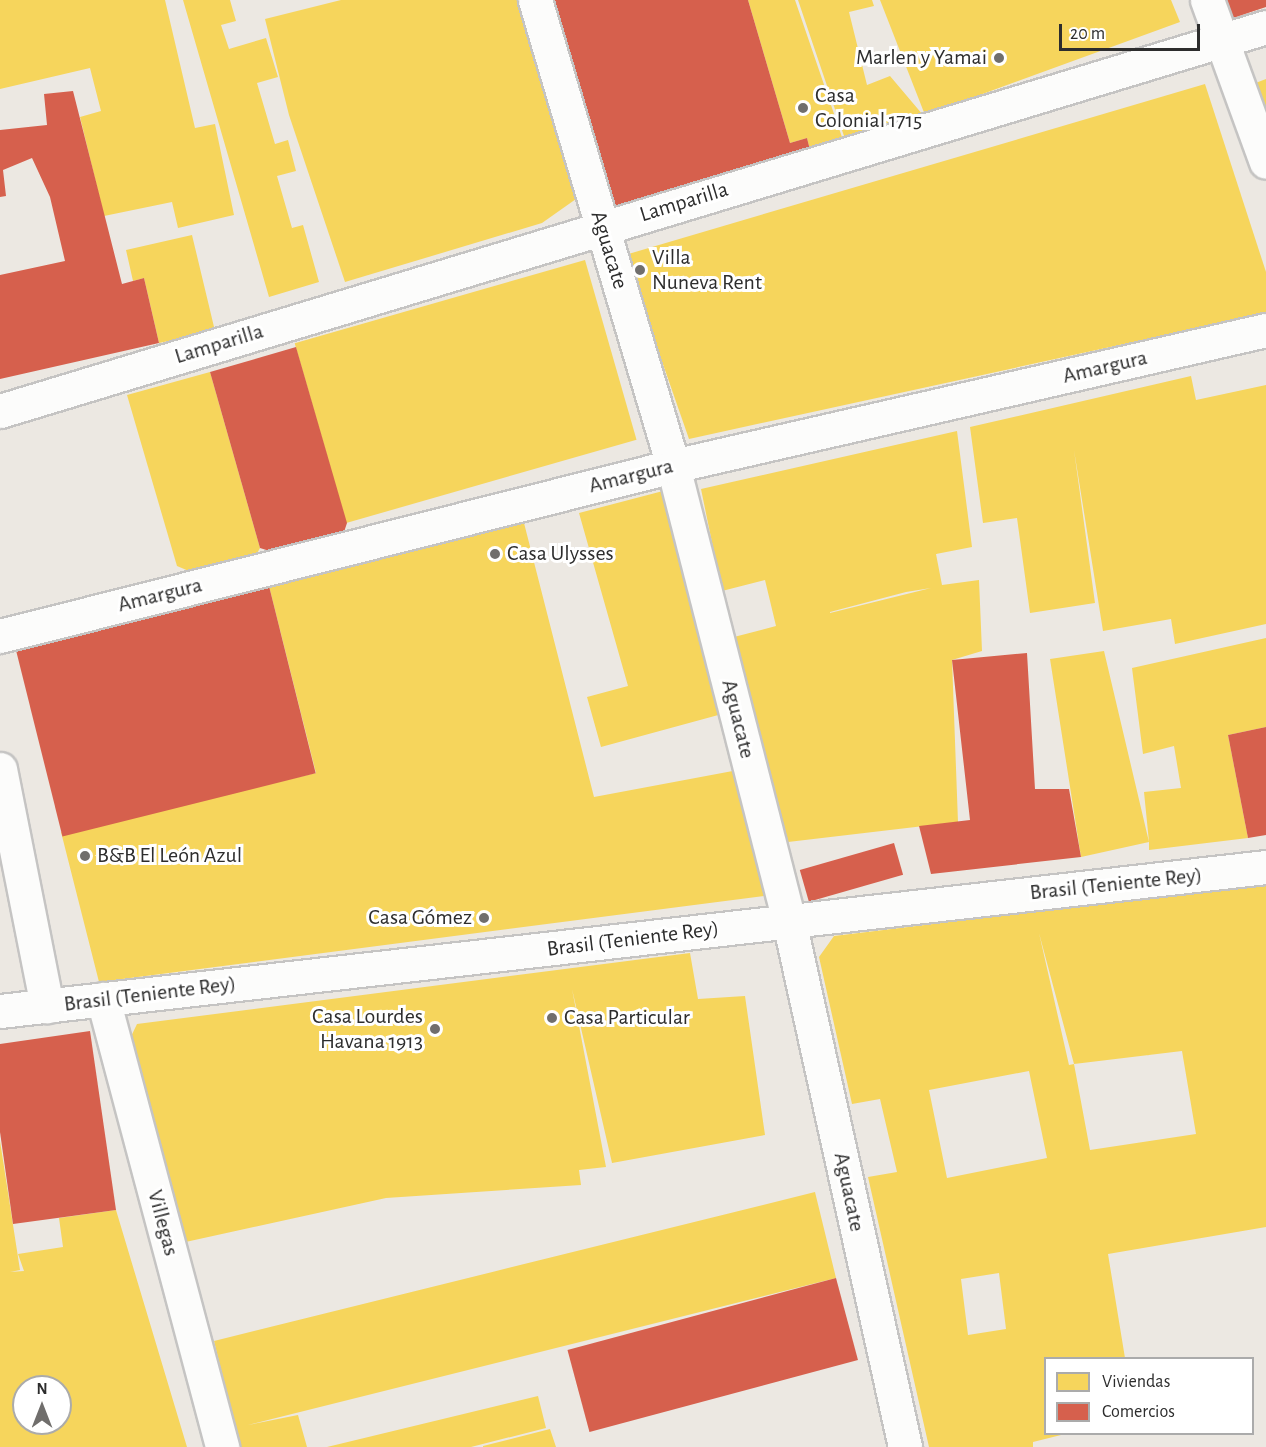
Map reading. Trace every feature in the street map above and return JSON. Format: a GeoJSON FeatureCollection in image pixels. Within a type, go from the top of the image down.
{"type":"FeatureCollection","features":[{"type":"Feature","properties":{"kind":"street","name":"Aguacate"},"geometry":{"type":"LineString","coordinates":[[535,0],[673,466],[789,921],[905,1447]]}},
{"type":"Feature","properties":{"kind":"street"},"geometry":{"type":"LineString","coordinates":[[1207,0],[1266,162]]}},
{"type":"Feature","properties":{"kind":"street","name":"Lamparilla"},"geometry":{"type":"LineString","coordinates":[[0,411],[1266,27]]}},
{"type":"Feature","properties":{"kind":"street","name":"Amargura"},"geometry":{"type":"LineString","coordinates":[[0,636],[673,466],[1266,330]]}},
{"type":"Feature","properties":{"kind":"street"},"geometry":{"type":"LineString","coordinates":[[0,769],[47,1006]]}},
{"type":"Feature","properties":{"kind":"street","name":"Brasil (Teniente Rey)"},"geometry":{"type":"LineString","coordinates":[[0,1011],[1266,867]]}},
{"type":"Feature","properties":{"kind":"street","name":"Villegas"},"geometry":{"type":"LineString","coordinates":[[103,999],[222,1447]]}},
{"type":"Feature","properties":{"kind":"building: Viviendas"},"geometry":{"type":"Polygon","coordinates":[[[0,0],[165,0],[195,128],[215,124],[234,215],[178,228],[172,202],[104,216],[80,117],[101,111],[90,68],[0,89],[0,0]]]}},
{"type":"Feature","properties":{"kind":"building: Viviendas"},"geometry":{"type":"Polygon","coordinates":[[[183,0],[230,0],[236,21],[221,25],[229,49],[266,38],[278,77],[257,83],[275,144],[288,140],[296,171],[277,176],[292,228],[303,225],[319,282],[269,297],[183,0]]]}},
{"type":"Feature","properties":{"kind":"building: Viviendas"},"geometry":{"type":"Polygon","coordinates":[[[341,0],[522,0],[576,199],[542,223],[345,282],[289,115],[265,19],[341,0]]]}},
{"type":"Feature","properties":{"kind":"building: Viviendas"},"geometry":{"type":"Polygon","coordinates":[[[748,0],[795,0],[844,143],[811,154],[807,138],[790,143],[748,0]]]}},
{"type":"Feature","properties":{"kind":"building: Viviendas"},"geometry":{"type":"Polygon","coordinates":[[[798,0],[872,0],[874,6],[849,12],[867,85],[890,76],[923,115],[845,139],[798,0]]]}},
{"type":"Feature","properties":{"kind":"building: Viviendas"},"geometry":{"type":"Polygon","coordinates":[[[880,0],[1171,0],[1180,22],[925,115],[880,0]]]}},
{"type":"Feature","properties":{"kind":"building: Viviendas"},"geometry":{"type":"Polygon","coordinates":[[[1266,79],[1266,119],[1253,84],[1266,79]]]}},
{"type":"Feature","properties":{"kind":"building: Viviendas"},"geometry":{"type":"Polygon","coordinates":[[[1205,84],[1266,272],[1266,313],[689,439],[625,255],[1205,84]]]}},
{"type":"Feature","properties":{"kind":"building: Viviendas"},"geometry":{"type":"Polygon","coordinates":[[[192,235],[215,331],[159,343],[144,278],[133,281],[126,250],[192,235]]]}},
{"type":"Feature","properties":{"kind":"building: Viviendas"},"geometry":{"type":"Polygon","coordinates":[[[585,260],[637,440],[346,523],[295,343],[585,260]]]}},
{"type":"Feature","properties":{"kind":"building: Viviendas"},"geometry":{"type":"Polygon","coordinates":[[[210,372],[260,548],[252,562],[196,574],[177,566],[127,395],[210,372]]]}},
{"type":"Feature","properties":{"kind":"building: Viviendas"},"geometry":{"type":"Polygon","coordinates":[[[1191,376],[1196,400],[1266,385],[1266,624],[1175,644],[1171,619],[1103,631],[1074,450],[1095,603],[1030,613],[1017,518],[983,523],[970,427],[1191,376]]]}},
{"type":"Feature","properties":{"kind":"building: Viviendas"},"geometry":{"type":"Polygon","coordinates":[[[957,431],[972,547],[936,554],[942,585],[979,580],[982,651],[952,660],[958,822],[788,842],[734,637],[776,626],[765,580],[722,591],[701,489],[957,431]],[[931,588],[906,592],[830,613],[931,588]]]}},
{"type":"Feature","properties":{"kind":"building: Viviendas"},"geometry":{"type":"Polygon","coordinates":[[[663,491],[722,714],[601,747],[587,697],[628,686],[579,513],[663,491]]]}},
{"type":"Feature","properties":{"kind":"building: Viviendas"},"geometry":{"type":"Polygon","coordinates":[[[524,523],[594,797],[738,770],[764,896],[99,982],[61,832],[316,773],[269,586],[524,523]]]}},
{"type":"Feature","properties":{"kind":"building: Viviendas"},"geometry":{"type":"Polygon","coordinates":[[[1266,638],[1266,727],[1228,735],[1248,838],[1149,850],[1144,792],[1181,788],[1174,746],[1143,754],[1132,668],[1266,638]]]}},
{"type":"Feature","properties":{"kind":"building: Viviendas"},"geometry":{"type":"Polygon","coordinates":[[[1104,651],[1149,842],[1081,857],[1050,659],[1104,651]]]}},
{"type":"Feature","properties":{"kind":"building: Viviendas"},"geometry":{"type":"Polygon","coordinates":[[[1266,884],[1266,1227],[1108,1254],[1125,1357],[1044,1357],[1044,1435],[1061,1435],[1033,1442],[1033,1447],[929,1447],[868,1177],[897,1172],[880,1099],[852,1104],[819,957],[834,936],[1266,884]],[[1039,933],[1069,1065],[1074,1064],[1039,933]],[[1182,1051],[1074,1064],[1090,1150],[1196,1134],[1182,1051]],[[1029,1071],[929,1090],[947,1178],[1047,1158],[1029,1071]],[[999,1273],[961,1279],[968,1335],[1006,1329],[999,1273]]]}},
{"type":"Feature","properties":{"kind":"building: Viviendas"},"geometry":{"type":"Polygon","coordinates":[[[690,953],[698,999],[745,996],[765,1135],[612,1163],[572,989],[606,1167],[579,1170],[581,1185],[386,1198],[181,1243],[127,1045],[137,1024],[690,953]]]}},
{"type":"Feature","properties":{"kind":"building: Viviendas"},"geometry":{"type":"Polygon","coordinates":[[[0,1141],[20,1270],[10,1272],[24,1271],[18,1254],[63,1247],[59,1218],[116,1210],[187,1447],[0,1447],[0,1141]]]}},
{"type":"Feature","properties":{"kind":"building: Viviendas"},"geometry":{"type":"Polygon","coordinates":[[[815,1192],[836,1278],[248,1425],[298,1415],[307,1447],[240,1447],[214,1341],[815,1192]]]}},
{"type":"Feature","properties":{"kind":"building: Viviendas"},"geometry":{"type":"Polygon","coordinates":[[[538,1396],[546,1428],[471,1447],[327,1447],[538,1396]]]}},
{"type":"Feature","properties":{"kind":"building: Viviendas"},"geometry":{"type":"Polygon","coordinates":[[[550,1429],[556,1447],[483,1447],[483,1446],[550,1429]]]}},
{"type":"Feature","properties":{"kind":"building: Comercios"},"geometry":{"type":"Polygon","coordinates":[[[542,0],[748,0],[790,143],[807,138],[811,154],[606,214],[542,0]]]}},
{"type":"Feature","properties":{"kind":"building: Comercios"},"geometry":{"type":"Polygon","coordinates":[[[1223,0],[1266,0],[1266,7],[1230,19],[1223,0]]]}},
{"type":"Feature","properties":{"kind":"building: Comercios"},"geometry":{"type":"Polygon","coordinates":[[[73,91],[122,284],[144,278],[159,343],[0,379],[0,275],[65,261],[50,197],[32,158],[3,170],[6,196],[0,197],[0,130],[47,125],[44,94],[73,91]]]}},
{"type":"Feature","properties":{"kind":"building: Comercios"},"geometry":{"type":"Polygon","coordinates":[[[296,347],[347,523],[343,535],[276,553],[260,548],[210,372],[296,347]]]}},
{"type":"Feature","properties":{"kind":"building: Comercios"},"geometry":{"type":"Polygon","coordinates":[[[269,586],[316,773],[62,836],[16,649],[269,586]]]}},
{"type":"Feature","properties":{"kind":"building: Comercios"},"geometry":{"type":"Polygon","coordinates":[[[1027,653],[1035,789],[1069,789],[1081,857],[931,874],[919,826],[970,820],[952,660],[1027,653]]]}},
{"type":"Feature","properties":{"kind":"building: Comercios"},"geometry":{"type":"Polygon","coordinates":[[[1266,727],[1266,835],[1248,838],[1228,735],[1266,727]]]}},
{"type":"Feature","properties":{"kind":"building: Comercios"},"geometry":{"type":"Polygon","coordinates":[[[894,843],[903,875],[809,902],[800,870],[894,843]]]}},
{"type":"Feature","properties":{"kind":"building: Comercios"},"geometry":{"type":"Polygon","coordinates":[[[90,1031],[116,1210],[13,1224],[0,1132],[0,1044],[90,1031]]]}},
{"type":"Feature","properties":{"kind":"building: Comercios"},"geometry":{"type":"Polygon","coordinates":[[[836,1278],[858,1360],[589,1432],[567,1350],[836,1278]]]}},
{"type":"Feature","properties":{"kind":"place","name":"Marlen y Yamai"},"geometry":{"type":"Point","coordinates":[999,58]}},
{"type":"Feature","properties":{"kind":"place","name":"Casa Colonial 1715"},"geometry":{"type":"Point","coordinates":[803,108]}},
{"type":"Feature","properties":{"kind":"place","name":"Villa Nuneva Rent"},"geometry":{"type":"Point","coordinates":[640,270]}},
{"type":"Feature","properties":{"kind":"place","name":"Casa Ulysses"},"geometry":{"type":"Point","coordinates":[495,554]}},
{"type":"Feature","properties":{"kind":"place","name":"B&B El León Azul"},"geometry":{"type":"Point","coordinates":[85,856]}},
{"type":"Feature","properties":{"kind":"place","name":"Casa Gómez"},"geometry":{"type":"Point","coordinates":[484,918]}},
{"type":"Feature","properties":{"kind":"place","name":"Casa Particular"},"geometry":{"type":"Point","coordinates":[552,1018]}},
{"type":"Feature","properties":{"kind":"place","name":"Casa Lourdes Havana 1913"},"geometry":{"type":"Point","coordinates":[435,1029]}}]}
